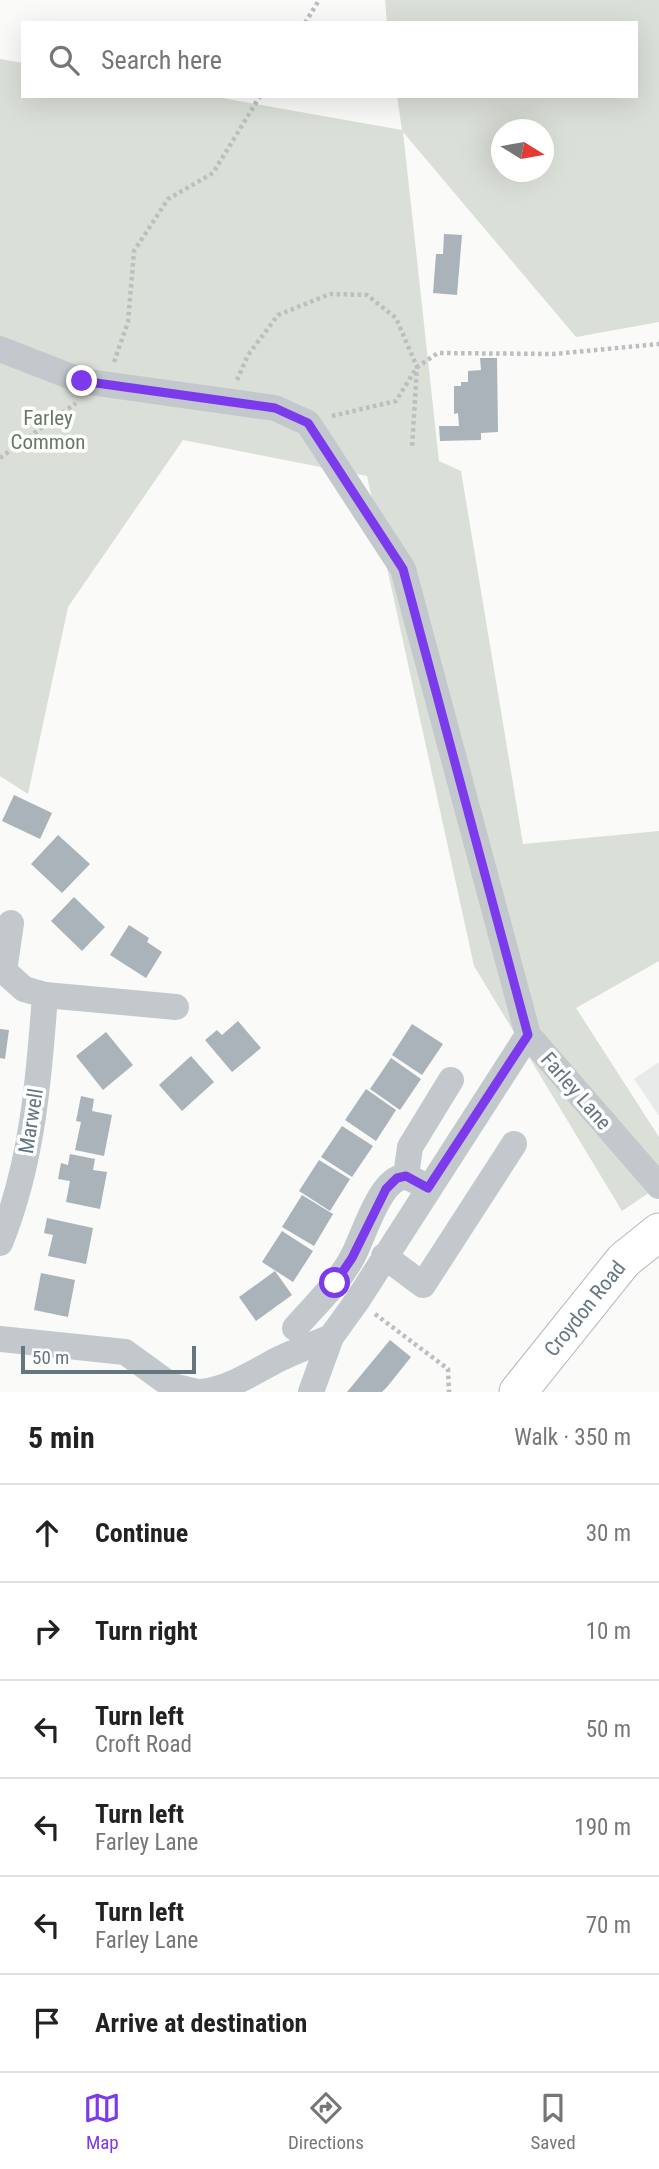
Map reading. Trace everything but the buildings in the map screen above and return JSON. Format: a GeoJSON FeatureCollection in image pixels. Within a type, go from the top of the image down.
{"type":"FeatureCollection","features":[{"type":"Feature","properties":{"kind":"main road","name":"Croydon Road"},"geometry":{"type":"LineString","coordinates":[[518,1392],[624,1260],[659,1231]]}},
{"type":"Feature","properties":{"kind":"street"},"geometry":{"type":"LineString","coordinates":[[0,349],[82,381],[275,408],[304,421]]}},
{"type":"Feature","properties":{"kind":"street","name":"Farley Lane"},"geometry":{"type":"LineString","coordinates":[[304,421],[308,423],[403,569],[528,1035],[659,1186]]}},
{"type":"Feature","properties":{"kind":"street"},"geometry":{"type":"LineString","coordinates":[[11,923],[2,970],[24,989],[45,995],[176,1007]]}},
{"type":"Feature","properties":{"kind":"street","name":"Marwell"},"geometry":{"type":"LineString","coordinates":[[0,1243],[27,1153],[39,1070],[45,995]]}},
{"type":"Feature","properties":{"kind":"street"},"geometry":{"type":"LineString","coordinates":[[311,1392],[331,1337],[384,1256],[417,1182],[528,1035]]}},
{"type":"Feature","properties":{"kind":"street"},"geometry":{"type":"LineString","coordinates":[[417,1182],[410,1147],[451,1080]]}},
{"type":"Feature","properties":{"kind":"street"},"geometry":{"type":"LineString","coordinates":[[384,1256],[423,1285],[514,1144]]}},
{"type":"Feature","properties":{"kind":"street"},"geometry":{"type":"LineString","coordinates":[[295,1328],[335,1283],[352,1258],[386,1189],[397,1178],[417,1182]]}},
{"type":"Feature","properties":{"kind":"street"},"geometry":{"type":"LineString","coordinates":[[0,1339],[125,1352],[172,1386],[200,1392],[214,1390],[250,1376],[278,1360],[331,1337]]}},
{"type":"Feature","properties":{"kind":"path"},"geometry":{"type":"LineString","coordinates":[[306,21],[319,0]]}},
{"type":"Feature","properties":{"kind":"path"},"geometry":{"type":"LineString","coordinates":[[0,458],[104,384],[128,322],[134,251],[168,199],[213,173],[259,98]]}},
{"type":"Feature","properties":{"kind":"path"},"geometry":{"type":"LineString","coordinates":[[227,401],[248,355],[278,315],[330,294],[367,295],[396,318],[417,367],[412,448]]}},
{"type":"Feature","properties":{"kind":"path"},"geometry":{"type":"LineString","coordinates":[[304,421],[396,401],[417,367],[438,353],[554,354],[659,344]]}},
{"type":"Feature","properties":{"kind":"path"},"geometry":{"type":"LineString","coordinates":[[357,1301],[448,1370],[449,1392]]}},
{"type":"Feature","properties":{"kind":"shaded area"},"geometry":{"type":"Polygon","coordinates":[[[659,1062],[659,1116],[634,1079],[659,1062]]]}},
{"type":"Feature","properties":{"kind":"green space","name":"Farley Common"},"geometry":{"type":"Polygon","coordinates":[[[385,0],[659,0],[659,322],[576,337],[403,132],[439,461],[461,471],[523,844],[659,831],[659,961],[576,1008],[659,1137],[659,1186],[622,1211],[474,966],[367,476],[183,440],[68,607],[28,794],[0,776],[0,59],[21,63],[21,98],[222,98],[402,130],[397,98],[638,98],[638,21],[387,21],[385,0]]]}},
{"type":"Feature","properties":{"kind":"route"},"geometry":{"type":"LineString","coordinates":[[82,381],[275,408],[308,423],[403,569],[528,1035],[428,1188],[406,1176],[397,1178],[386,1189],[352,1258],[335,1283]]}}]}
